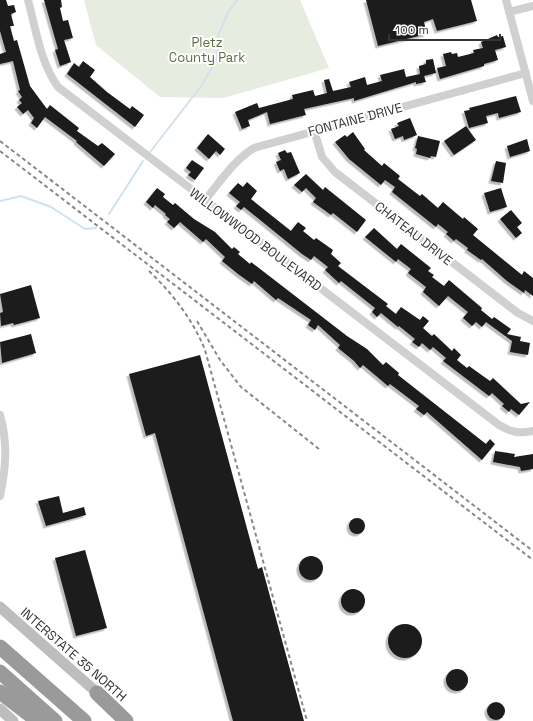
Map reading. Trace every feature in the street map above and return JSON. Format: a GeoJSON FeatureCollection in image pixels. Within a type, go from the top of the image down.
{"type":"FeatureCollection","features":[{"type":"Feature","properties":{"kind":"highway"},"geometry":{"type":"LineString","coordinates":[[0,647],[84,721]]}},
{"type":"Feature","properties":{"kind":"highway"},"geometry":{"type":"LineString","coordinates":[[0,672],[55,721]]}},
{"type":"Feature","properties":{"kind":"highway"},"geometry":{"type":"LineString","coordinates":[[0,692],[38,721]]}},
{"type":"Feature","properties":{"kind":"highway"},"geometry":{"type":"LineString","coordinates":[[97,693],[126,721]]}},
{"type":"Feature","properties":{"kind":"main road","name":"INTERSTATE 35 NORTH"},"geometry":{"type":"LineString","coordinates":[[0,607],[130,721]]}},
{"type":"Feature","properties":{"kind":"main road"},"geometry":{"type":"LineString","coordinates":[[0,709],[13,721]]}},
{"type":"Feature","properties":{"kind":"street","name":"WILLOWWOOD BOULEVARD"},"geometry":{"type":"LineString","coordinates":[[28,0],[44,62],[49,75],[58,87],[499,424],[515,433],[533,431]]}},
{"type":"Feature","properties":{"kind":"street"},"geometry":{"type":"LineString","coordinates":[[506,0],[533,101]]}},
{"type":"Feature","properties":{"kind":"street"},"geometry":{"type":"LineString","coordinates":[[510,12],[533,6]]}},
{"type":"Feature","properties":{"kind":"street","name":"FONTAINE DRIVE"},"geometry":{"type":"LineString","coordinates":[[205,200],[229,170],[247,152],[273,141],[526,73]]}},
{"type":"Feature","properties":{"kind":"street","name":"CHATEAU DRIVE"},"geometry":{"type":"LineString","coordinates":[[314,130],[322,157],[335,172],[518,313],[533,320]]}},
{"type":"Feature","properties":{"kind":"street"},"geometry":{"type":"LineString","coordinates":[[0,415],[6,445],[6,458],[0,496]]}},
{"type":"Feature","properties":{"kind":"green space","name":"Pletz County Park"},"geometry":{"type":"Polygon","coordinates":[[[84,0],[300,0],[329,68],[223,98],[160,97],[96,45],[84,0]]]}},
{"type":"Feature","properties":{"kind":"building"},"geometry":{"type":"Polygon","coordinates":[[[0,0],[6,0],[8,6],[14,5],[16,12],[11,14],[14,26],[10,26],[14,41],[17,40],[30,86],[47,109],[50,105],[79,128],[77,131],[98,146],[102,143],[115,154],[104,166],[76,142],[77,141],[45,117],[37,128],[31,123],[34,118],[28,110],[23,114],[17,107],[22,103],[19,100],[22,97],[18,91],[20,90],[13,61],[0,64],[0,54],[6,52],[0,31],[0,0]]]}},
{"type":"Feature","properties":{"kind":"building"},"geometry":{"type":"Polygon","coordinates":[[[44,0],[61,0],[62,7],[60,8],[63,21],[68,20],[73,38],[64,40],[71,62],[60,66],[55,50],[58,49],[44,0]]]}},
{"type":"Feature","properties":{"kind":"building"},"geometry":{"type":"Polygon","coordinates":[[[366,0],[471,0],[477,21],[437,31],[433,19],[424,22],[427,34],[378,46],[366,0]]]}},
{"type":"Feature","properties":{"kind":"building"},"geometry":{"type":"Polygon","coordinates":[[[497,35],[498,37],[503,36],[506,47],[495,50],[498,60],[484,64],[484,66],[440,79],[437,68],[446,66],[443,54],[451,52],[452,54],[457,53],[458,57],[474,53],[473,50],[483,48],[481,42],[497,35]]]}},
{"type":"Feature","properties":{"kind":"building"},"geometry":{"type":"Polygon","coordinates":[[[433,59],[436,73],[424,76],[426,82],[416,84],[416,82],[354,101],[354,98],[304,109],[306,115],[270,124],[267,112],[248,120],[250,126],[242,129],[235,112],[257,103],[259,108],[293,99],[292,95],[313,90],[315,96],[327,93],[324,80],[329,79],[333,91],[351,87],[349,82],[365,77],[367,85],[382,81],[380,75],[404,69],[406,77],[420,74],[419,66],[426,64],[426,60],[433,59]]]}},
{"type":"Feature","properties":{"kind":"building"},"geometry":{"type":"Polygon","coordinates":[[[83,61],[95,70],[90,77],[130,109],[132,106],[144,115],[135,127],[67,74],[74,63],[79,67],[83,61]]]}},
{"type":"Feature","properties":{"kind":"building"},"geometry":{"type":"Polygon","coordinates":[[[516,96],[521,112],[499,118],[498,113],[486,116],[488,123],[469,128],[464,111],[470,110],[469,108],[516,96]]]}},
{"type":"Feature","properties":{"kind":"building"},"geometry":{"type":"Polygon","coordinates":[[[410,118],[417,135],[404,140],[403,136],[395,139],[391,129],[399,126],[397,123],[410,118]]]}},
{"type":"Feature","properties":{"kind":"building"},"geometry":{"type":"Polygon","coordinates":[[[466,126],[476,140],[454,155],[444,141],[466,126]]]}},
{"type":"Feature","properties":{"kind":"building"},"geometry":{"type":"Polygon","coordinates":[[[353,132],[365,149],[364,150],[382,166],[384,163],[400,176],[398,179],[420,196],[422,194],[438,208],[443,202],[463,219],[464,217],[478,229],[473,235],[522,275],[524,271],[533,278],[533,296],[525,290],[524,293],[507,281],[482,259],[481,260],[467,250],[468,248],[456,239],[454,241],[446,234],[448,232],[438,224],[436,227],[392,192],[395,187],[385,180],[381,185],[349,159],[335,142],[345,135],[347,137],[353,132]]]}},
{"type":"Feature","properties":{"kind":"building"},"geometry":{"type":"Polygon","coordinates":[[[208,134],[225,149],[220,155],[216,151],[209,159],[197,148],[208,134]]]}},
{"type":"Feature","properties":{"kind":"building"},"geometry":{"type":"Polygon","coordinates":[[[418,136],[440,141],[436,157],[431,156],[430,158],[416,154],[417,149],[415,148],[418,136]]]}},
{"type":"Feature","properties":{"kind":"building"},"geometry":{"type":"Polygon","coordinates":[[[527,139],[530,151],[510,157],[507,146],[527,139]]]}},
{"type":"Feature","properties":{"kind":"building"},"geometry":{"type":"Polygon","coordinates":[[[285,150],[287,153],[291,152],[300,173],[288,179],[284,169],[280,171],[276,162],[281,160],[278,153],[285,150]]]}},
{"type":"Feature","properties":{"kind":"building"},"geometry":{"type":"Polygon","coordinates":[[[192,160],[204,168],[195,180],[188,175],[191,172],[186,168],[192,160]]]}},
{"type":"Feature","properties":{"kind":"building"},"geometry":{"type":"Polygon","coordinates":[[[496,161],[506,163],[503,183],[491,181],[496,161]]]}},
{"type":"Feature","properties":{"kind":"building"},"geometry":{"type":"Polygon","coordinates":[[[306,174],[323,190],[325,187],[366,220],[357,232],[333,213],[331,215],[313,202],[316,198],[306,188],[302,192],[294,185],[306,174]]]}},
{"type":"Feature","properties":{"kind":"building"},"geometry":{"type":"Polygon","coordinates":[[[247,182],[257,191],[251,199],[291,231],[298,222],[306,228],[303,231],[314,240],[316,238],[333,250],[331,254],[341,263],[338,266],[388,304],[386,306],[396,314],[401,307],[420,320],[423,316],[429,321],[423,328],[432,336],[434,334],[452,351],[454,348],[461,355],[457,360],[467,368],[469,366],[490,381],[493,378],[521,404],[530,402],[519,415],[511,409],[509,412],[502,406],[504,404],[492,393],[489,396],[443,361],[446,358],[433,347],[430,350],[422,343],[419,347],[412,342],[415,339],[381,313],[377,317],[372,312],[375,308],[341,281],[339,283],[325,270],[328,267],[314,256],[311,260],[302,254],[244,207],[241,210],[236,206],[240,202],[229,193],[238,183],[243,187],[247,182]]]}},
{"type":"Feature","properties":{"kind":"building"},"geometry":{"type":"Polygon","coordinates":[[[157,188],[165,194],[163,197],[173,205],[175,203],[194,219],[215,232],[232,249],[234,247],[240,252],[238,254],[250,264],[251,262],[347,336],[367,349],[383,365],[386,362],[399,373],[398,375],[486,444],[490,439],[495,444],[482,460],[427,412],[424,415],[416,409],[419,406],[390,384],[388,386],[363,365],[360,368],[338,348],[340,345],[318,325],[315,330],[308,325],[311,320],[278,298],[276,300],[254,281],[252,284],[238,274],[222,261],[225,257],[206,239],[203,242],[180,222],[174,228],[167,222],[170,219],[165,215],[166,214],[155,205],[153,208],[146,202],[157,188]]]}},
{"type":"Feature","properties":{"kind":"building"},"geometry":{"type":"Polygon","coordinates":[[[501,188],[507,207],[490,212],[484,193],[501,188]]]}},
{"type":"Feature","properties":{"kind":"building"},"geometry":{"type":"Polygon","coordinates":[[[511,210],[522,223],[517,227],[522,233],[516,238],[500,219],[511,210]]]}},
{"type":"Feature","properties":{"kind":"building"},"geometry":{"type":"Polygon","coordinates":[[[374,228],[397,249],[401,244],[431,268],[428,271],[434,275],[432,277],[444,286],[449,280],[482,308],[481,310],[492,319],[494,317],[511,329],[507,334],[521,337],[520,341],[530,343],[528,355],[510,352],[512,341],[486,322],[482,327],[476,322],[472,326],[463,318],[468,312],[448,296],[439,306],[423,292],[426,287],[408,273],[411,269],[398,259],[396,262],[365,237],[374,228]]]}},
{"type":"Feature","properties":{"kind":"building"},"geometry":{"type":"Polygon","coordinates":[[[31,285],[40,318],[14,325],[13,323],[1,326],[0,313],[3,312],[0,294],[31,285]]]}},
{"type":"Feature","properties":{"kind":"building"},"geometry":{"type":"Polygon","coordinates":[[[31,334],[36,353],[2,363],[0,342],[31,334]]]}},
{"type":"Feature","properties":{"kind":"building"},"geometry":{"type":"Polygon","coordinates":[[[200,355],[258,569],[262,567],[304,721],[233,721],[155,433],[146,436],[129,374],[200,355]]]}},
{"type":"Feature","properties":{"kind":"building"},"geometry":{"type":"Polygon","coordinates":[[[495,451],[515,454],[514,457],[533,454],[533,469],[521,471],[520,467],[493,462],[495,451]]]}},
{"type":"Feature","properties":{"kind":"building"},"geometry":{"type":"Polygon","coordinates":[[[59,496],[63,513],[84,507],[86,515],[46,526],[38,501],[59,496]]]}},
{"type":"Feature","properties":{"kind":"building"},"geometry":{"type":"Polygon","coordinates":[[[354,518],[360,518],[365,523],[363,532],[360,534],[354,534],[349,529],[349,523],[354,518]]]}},
{"type":"Feature","properties":{"kind":"building"},"geometry":{"type":"Polygon","coordinates":[[[85,550],[107,628],[76,636],[55,558],[85,550]]]}},
{"type":"Feature","properties":{"kind":"building"},"geometry":{"type":"Polygon","coordinates":[[[311,556],[319,560],[323,568],[319,576],[311,580],[303,576],[299,568],[303,560],[311,556]]]}},
{"type":"Feature","properties":{"kind":"building"},"geometry":{"type":"Polygon","coordinates":[[[353,589],[361,593],[365,601],[361,609],[353,613],[345,609],[341,601],[345,593],[353,589]]]}},
{"type":"Feature","properties":{"kind":"building"},"geometry":{"type":"Polygon","coordinates":[[[405,624],[417,629],[422,641],[417,653],[405,658],[393,653],[388,641],[393,629],[405,624]]]}},
{"type":"Feature","properties":{"kind":"building"},"geometry":{"type":"Polygon","coordinates":[[[453,669],[461,669],[468,676],[468,684],[461,691],[453,691],[446,684],[446,676],[453,669]]]}},
{"type":"Feature","properties":{"kind":"building"},"geometry":{"type":"Polygon","coordinates":[[[492,702],[500,702],[505,707],[503,718],[500,720],[492,720],[487,715],[487,707],[492,702]]]}},
{"type":"Feature","properties":{"kind":"waterway"},"geometry":{"type":"LineString","coordinates":[[150,152],[202,85],[217,58],[218,36],[228,12],[237,0]]}},
{"type":"Feature","properties":{"kind":"waterway"},"geometry":{"type":"LineString","coordinates":[[109,214],[143,161]]}},
{"type":"Feature","properties":{"kind":"waterway"},"geometry":{"type":"LineString","coordinates":[[0,201],[21,196],[51,207],[85,229],[96,228]]}},
{"type":"Feature","properties":{"kind":"railway"},"geometry":{"type":"LineString","coordinates":[[0,141],[533,551]]}},
{"type":"Feature","properties":{"kind":"railway"},"geometry":{"type":"LineString","coordinates":[[0,151],[533,560]]}},
{"type":"Feature","properties":{"kind":"railway"},"geometry":{"type":"LineString","coordinates":[[149,271],[182,308],[195,328],[205,350],[307,721]]}},
{"type":"Feature","properties":{"kind":"railway"},"geometry":{"type":"LineString","coordinates":[[197,321],[220,360],[241,387],[319,449]]}}]}
